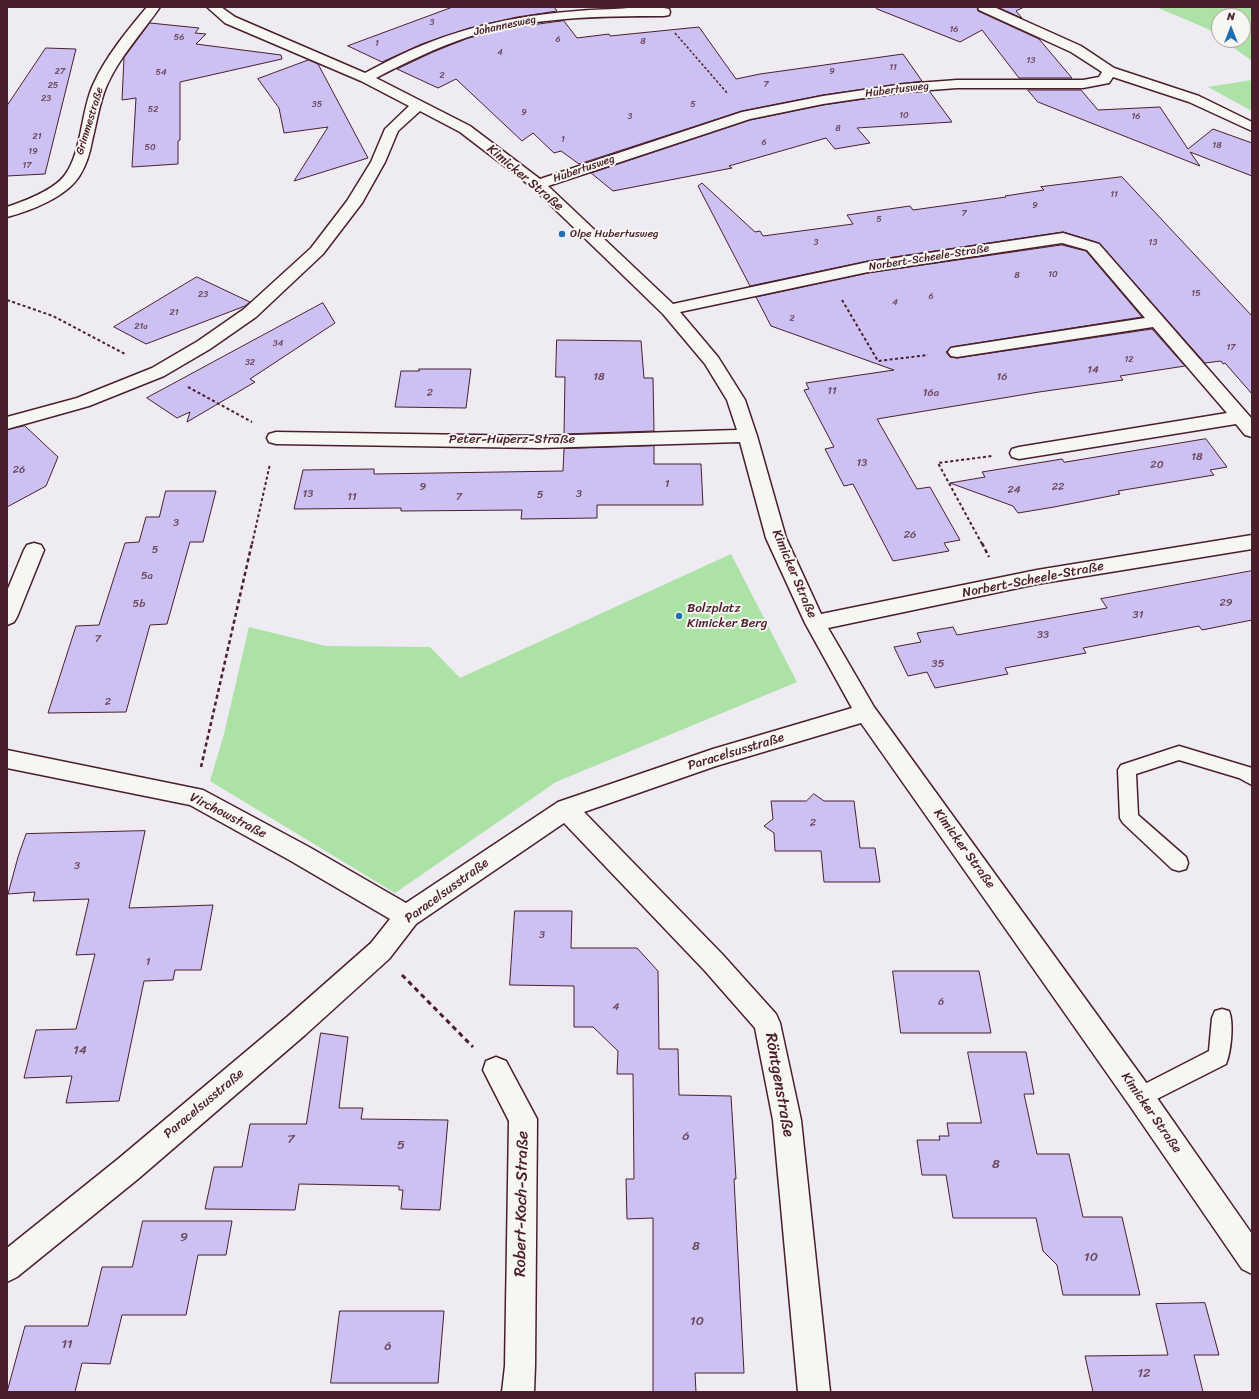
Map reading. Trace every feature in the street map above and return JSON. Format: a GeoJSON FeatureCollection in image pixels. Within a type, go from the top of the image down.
{"type":"FeatureCollection","features":[{"type":"Feature","properties":{"kind":"street","name":"Grimmestraße"},"geometry":{"type":"LineString","coordinates":[[7,212],[36,201],[55,191],[72,176],[82,151],[100,85],[141,22],[154,7]]}},
{"type":"Feature","properties":{"kind":"street","name":"Kimicker Straße"},"geometry":{"type":"LineString","coordinates":[[213,7],[230,20],[366,78],[417,106],[465,129],[538,185],[669,310],[712,361],[736,400],[748,436],[776,538],[815,624],[866,713],[1140,1097],[1252,1260]]}},
{"type":"Feature","properties":{"kind":"street"},"geometry":{"type":"LineString","coordinates":[[984,7],[1076,49],[1109,71],[1194,99],[1252,127]]}},
{"type":"Feature","properties":{"kind":"street","name":"Johannesweg"},"geometry":{"type":"LineString","coordinates":[[366,78],[436,44],[477,30],[563,15],[608,12],[664,12]]}},
{"type":"Feature","properties":{"kind":"street","name":"Hubertusweg"},"geometry":{"type":"LineString","coordinates":[[538,185],[747,115],[823,100],[904,88],[957,84],[1094,83],[1104,80],[1109,71]]}},
{"type":"Feature","properties":{"kind":"street"},"geometry":{"type":"LineString","coordinates":[[7,423],[83,402],[158,372],[204,345],[250,313],[317,251],[354,203],[378,162],[392,129],[417,106]]}},
{"type":"Feature","properties":{"kind":"street","name":"Norbert-Scheele-Straße"},"geometry":{"type":"LineString","coordinates":[[669,310],[868,267],[1063,238],[1092,247],[1158,321],[1246,424]]}},
{"type":"Feature","properties":{"kind":"street"},"geometry":{"type":"LineString","coordinates":[[957,352],[1158,321]]}},
{"type":"Feature","properties":{"kind":"street","name":"Norbert-Scheele-Straße"},"geometry":{"type":"LineString","coordinates":[[1019,453],[1246,424]]}},
{"type":"Feature","properties":{"kind":"street","name":"Peter-Huperz-Straße"},"geometry":{"type":"LineString","coordinates":[[276,438],[541,442],[748,436]]}},
{"type":"Feature","properties":{"kind":"street","name":"Norbert-Scheele-Straße"},"geometry":{"type":"LineString","coordinates":[[815,624],[1045,576],[1252,542]]}},
{"type":"Feature","properties":{"kind":"street"},"geometry":{"type":"LineString","coordinates":[[7,617],[34,550]]}},
{"type":"Feature","properties":{"kind":"street","name":"Paracelsusstraße"},"geometry":{"type":"LineString","coordinates":[[7,1267],[128,1169],[296,1026],[380,951],[408,916],[566,809],[713,758],[866,713]]}},
{"type":"Feature","properties":{"kind":"street","name":"Virchowstraße"},"geometry":{"type":"LineString","coordinates":[[7,759],[195,797],[300,854],[408,916]]}},
{"type":"Feature","properties":{"kind":"street","name":"Röntgenstraße"},"geometry":{"type":"LineString","coordinates":[[566,809],[714,963],[767,1023],[787,1120],[814,1392]]}},
{"type":"Feature","properties":{"kind":"street","name":"Robert-Koch-Straße"},"geometry":{"type":"LineString","coordinates":[[496,1070],[523,1118],[520,1366],[518,1392]]}},
{"type":"Feature","properties":{"kind":"lane"},"geometry":{"type":"LineString","coordinates":[[1179,863],[1129,818],[1127,770],[1179,753],[1245,773],[1252,778]]}},
{"type":"Feature","properties":{"kind":"lane"},"geometry":{"type":"LineString","coordinates":[[1140,1097],[1219,1056],[1222,1018]]}},
{"type":"Feature","properties":{"kind":"path"},"geometry":{"type":"LineString","coordinates":[[664,12],[667,24],[747,115]]}},
{"type":"Feature","properties":{"kind":"path"},"geometry":{"type":"LineString","coordinates":[[827,276],[878,361],[957,352]]}},
{"type":"Feature","properties":{"kind":"path"},"geometry":{"type":"LineString","coordinates":[[7,300],[53,316],[242,415],[276,438],[195,797]]}},
{"type":"Feature","properties":{"kind":"path"},"geometry":{"type":"LineString","coordinates":[[1004,584],[938,463],[1019,453]]}},
{"type":"Feature","properties":{"kind":"path"},"geometry":{"type":"LineString","coordinates":[[380,951],[496,1070]]}},
{"type":"Feature","properties":{"kind":"green space"},"geometry":{"type":"Polygon","coordinates":[[[1156,7],[1252,7],[1252,61],[1234,48],[1251,48],[1251,8],[1211,8],[1211,31],[1156,7]]]}},
{"type":"Feature","properties":{"kind":"green space"},"geometry":{"type":"Polygon","coordinates":[[[1252,80],[1252,111],[1208,87],[1252,80]]]}},
{"type":"Feature","properties":{"kind":"green space"},"geometry":{"type":"Polygon","coordinates":[[[731,554],[797,682],[556,782],[395,893],[210,781],[224,734],[249,627],[326,646],[430,647],[460,678],[731,554]]]}},
{"type":"Feature","properties":{"kind":"building"},"geometry":{"type":"Polygon","coordinates":[[[453,7],[554,7],[557,11],[517,17],[469,28],[422,44],[382,62],[348,46],[453,7]]]}},
{"type":"Feature","properties":{"kind":"building"},"geometry":{"type":"Polygon","coordinates":[[[877,7],[977,7],[978,11],[1039,39],[1072,78],[1019,78],[982,30],[960,42],[877,9],[877,7]]]}},
{"type":"Feature","properties":{"kind":"building"},"geometry":{"type":"Polygon","coordinates":[[[998,7],[1024,7],[1016,11],[1022,18],[998,7]]]}},
{"type":"Feature","properties":{"kind":"building"},"geometry":{"type":"Polygon","coordinates":[[[564,21],[577,38],[699,27],[736,79],[760,74],[903,54],[922,81],[823,95],[742,111],[579,164],[561,151],[554,153],[533,133],[522,141],[456,79],[438,88],[397,69],[468,38],[516,27],[564,21]]]}},
{"type":"Feature","properties":{"kind":"building"},"geometry":{"type":"Polygon","coordinates":[[[150,23],[199,28],[195,33],[206,34],[196,44],[281,55],[282,59],[180,82],[180,140],[178,141],[178,164],[132,167],[136,98],[122,100],[124,58],[150,23]]]}},
{"type":"Feature","properties":{"kind":"building"},"geometry":{"type":"Polygon","coordinates":[[[46,48],[76,49],[45,174],[7,176],[7,106],[46,48]]]}},
{"type":"Feature","properties":{"kind":"building"},"geometry":{"type":"Polygon","coordinates":[[[309,60],[318,64],[368,158],[294,181],[328,127],[284,133],[279,108],[258,79],[309,60]]]}},
{"type":"Feature","properties":{"kind":"building"},"geometry":{"type":"Polygon","coordinates":[[[1028,90],[1081,90],[1098,110],[1160,107],[1188,149],[1213,129],[1252,143],[1252,176],[1190,152],[1200,166],[1038,102],[1028,90]]]}},
{"type":"Feature","properties":{"kind":"building"},"geometry":{"type":"Polygon","coordinates":[[[930,92],[952,122],[857,128],[870,143],[835,149],[826,138],[729,166],[732,168],[613,191],[591,173],[750,120],[823,105],[904,93],[930,92]]]}},
{"type":"Feature","properties":{"kind":"building"},"geometry":{"type":"Polygon","coordinates":[[[1122,177],[1252,316],[1252,394],[1225,363],[1223,364],[1221,361],[1205,363],[1099,243],[1063,232],[868,261],[750,286],[698,186],[702,183],[755,232],[760,231],[763,236],[853,224],[847,215],[910,206],[913,210],[1044,190],[1041,187],[1122,177]]]}},
{"type":"Feature","properties":{"kind":"building"},"geometry":{"type":"Polygon","coordinates":[[[1062,245],[1086,251],[1142,317],[951,347],[946,352],[950,357],[957,358],[1152,329],[1185,366],[1120,376],[1123,380],[1039,392],[877,419],[917,489],[930,487],[960,540],[944,543],[949,551],[893,561],[853,484],[844,486],[825,449],[834,447],[804,390],[809,389],[806,383],[894,370],[771,326],[756,297],[868,273],[1062,245]]]}},
{"type":"Feature","properties":{"kind":"building"},"geometry":{"type":"Polygon","coordinates":[[[197,277],[250,302],[245,306],[146,344],[114,327],[197,277]]]}},
{"type":"Feature","properties":{"kind":"building"},"geometry":{"type":"Polygon","coordinates":[[[323,303],[335,323],[250,379],[255,382],[187,422],[190,412],[177,418],[147,398],[323,303]]]}},
{"type":"Feature","properties":{"kind":"building"},"geometry":{"type":"Polygon","coordinates":[[[557,340],[641,341],[644,378],[653,378],[654,431],[564,434],[565,377],[556,377],[557,340]]]}},
{"type":"Feature","properties":{"kind":"building"},"geometry":{"type":"Polygon","coordinates":[[[419,369],[471,369],[466,408],[395,407],[401,371],[419,371],[419,369]]]}},
{"type":"Feature","properties":{"kind":"building"},"geometry":{"type":"Polygon","coordinates":[[[25,426],[58,457],[46,486],[7,507],[7,430],[25,426]]]}},
{"type":"Feature","properties":{"kind":"building"},"geometry":{"type":"Polygon","coordinates":[[[1206,439],[1227,467],[1210,470],[1214,475],[1118,491],[1120,494],[1054,507],[1018,513],[1013,506],[950,483],[985,477],[982,472],[1062,459],[1064,462],[1206,439]]]}},
{"type":"Feature","properties":{"kind":"building"},"geometry":{"type":"Polygon","coordinates":[[[654,446],[654,464],[701,464],[703,505],[597,505],[597,518],[521,519],[522,510],[401,511],[401,508],[294,509],[303,470],[374,469],[374,474],[563,471],[564,449],[654,446]]]}},
{"type":"Feature","properties":{"kind":"building"},"geometry":{"type":"Polygon","coordinates":[[[166,491],[216,491],[203,542],[190,542],[167,624],[150,625],[126,712],[48,713],[76,626],[99,625],[125,543],[139,542],[146,517],[159,517],[166,491]]]}},
{"type":"Feature","properties":{"kind":"building"},"geometry":{"type":"Polygon","coordinates":[[[1252,571],[1252,620],[1202,630],[1199,626],[1083,648],[1086,653],[1005,668],[1008,674],[935,688],[927,672],[908,676],[894,647],[921,642],[917,633],[953,627],[957,635],[1107,608],[1101,599],[1252,571]]]}},
{"type":"Feature","properties":{"kind":"building"},"geometry":{"type":"Polygon","coordinates":[[[814,794],[824,801],[854,801],[860,848],[875,848],[880,882],[824,882],[821,851],[775,851],[774,833],[764,826],[773,819],[771,801],[806,801],[814,794]]]}},
{"type":"Feature","properties":{"kind":"building"},"geometry":{"type":"Polygon","coordinates":[[[145,831],[129,908],[213,905],[201,970],[175,970],[173,980],[144,981],[119,1101],[66,1103],[72,1076],[24,1078],[36,1030],[76,1029],[95,954],[76,955],[89,899],[33,901],[35,892],[8,894],[18,857],[26,834],[145,831]]]}},
{"type":"Feature","properties":{"kind":"building"},"geometry":{"type":"Polygon","coordinates":[[[515,911],[572,911],[571,948],[637,948],[658,971],[659,1049],[678,1049],[679,1095],[731,1096],[744,1373],[695,1373],[696,1392],[653,1392],[653,1218],[627,1219],[626,1179],[634,1179],[633,1074],[617,1074],[618,1051],[593,1027],[574,1027],[574,986],[510,985],[515,911]]]}},
{"type":"Feature","properties":{"kind":"building"},"geometry":{"type":"Polygon","coordinates":[[[893,971],[979,971],[991,1033],[901,1033],[893,971]]]}},
{"type":"Feature","properties":{"kind":"building"},"geometry":{"type":"Polygon","coordinates":[[[321,1033],[348,1037],[339,1108],[363,1108],[361,1119],[448,1120],[440,1210],[401,1209],[403,1190],[399,1190],[399,1186],[299,1184],[295,1210],[205,1209],[214,1167],[242,1167],[250,1124],[306,1124],[321,1033]]]}},
{"type":"Feature","properties":{"kind":"building"},"geometry":{"type":"Polygon","coordinates":[[[968,1052],[1026,1052],[1034,1094],[1024,1094],[1037,1154],[1069,1154],[1083,1217],[1122,1217],[1140,1295],[1063,1295],[1057,1265],[1043,1251],[1036,1218],[953,1218],[946,1175],[922,1175],[917,1140],[940,1140],[939,1136],[949,1136],[947,1123],[981,1123],[968,1052]]]}},
{"type":"Feature","properties":{"kind":"building"},"geometry":{"type":"Polygon","coordinates":[[[143,1221],[232,1221],[226,1255],[198,1255],[186,1315],[122,1315],[110,1364],[82,1363],[75,1392],[7,1392],[25,1326],[88,1326],[102,1267],[132,1267],[143,1221]]]}},
{"type":"Feature","properties":{"kind":"building"},"geometry":{"type":"Polygon","coordinates":[[[1205,1303],[1219,1355],[1194,1355],[1203,1392],[1093,1392],[1085,1356],[1168,1355],[1156,1304],[1205,1303]]]}},
{"type":"Feature","properties":{"kind":"building"},"geometry":{"type":"Polygon","coordinates":[[[340,1311],[444,1311],[438,1383],[331,1383],[340,1311]]]}},
{"type":"Feature","properties":{"kind":"place","name":"Olpe Hubertusweg"},"geometry":{"type":"Point","coordinates":[562,234]}},
{"type":"Feature","properties":{"kind":"place","name":"Bolzplatz Kimicker Berg"},"geometry":{"type":"Point","coordinates":[679,616]}}]}
